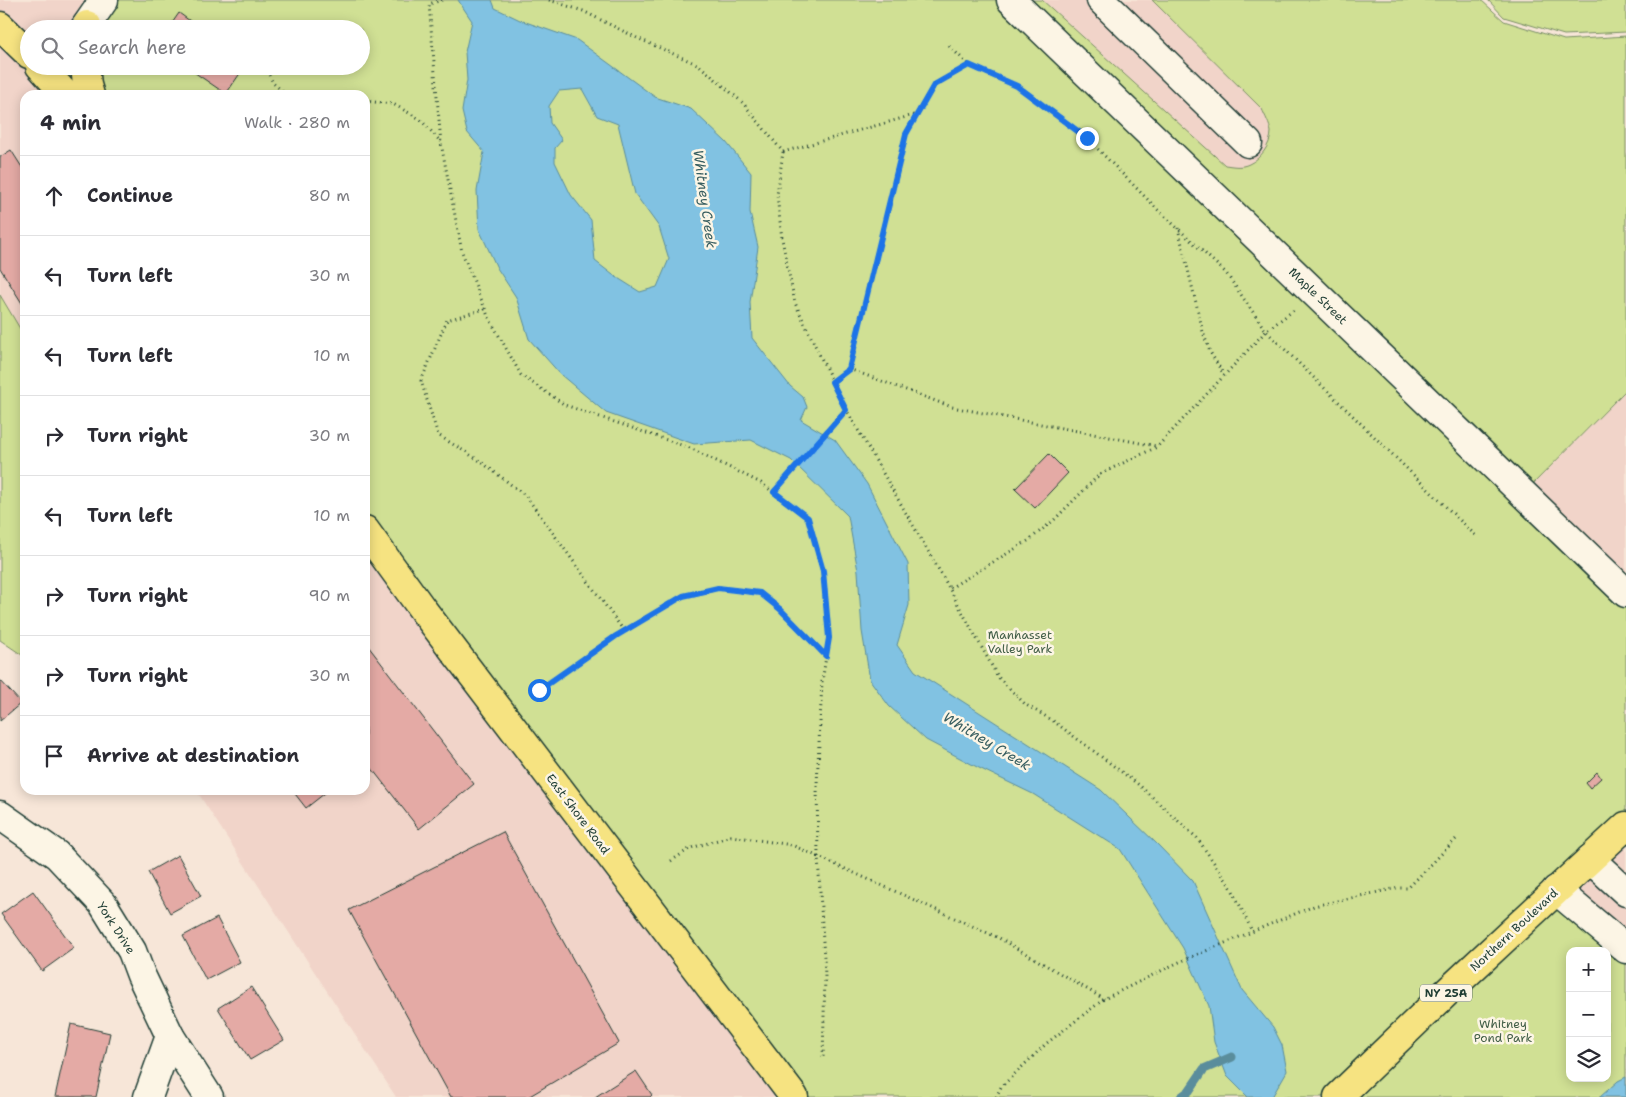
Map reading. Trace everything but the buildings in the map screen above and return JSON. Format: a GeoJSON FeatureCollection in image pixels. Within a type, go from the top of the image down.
{"type":"FeatureCollection","features":[{"type":"Feature","properties":{"kind":"main road"},"geometry":{"type":"LineString","coordinates":[[0,26],[20,44]]}},
{"type":"Feature","properties":{"kind":"main road"},"geometry":{"type":"LineString","coordinates":[[86,75],[88,90]]}},
{"type":"Feature","properties":{"kind":"main road","name":"East Shore Road"},"geometry":{"type":"LineString","coordinates":[[370,537],[423,610],[794,1097]]}},
{"type":"Feature","properties":{"kind":"main road","name":"Northern Boulevard"},"geometry":{"type":"LineString","coordinates":[[1338,1097],[1626,826]]}},
{"type":"Feature","properties":{"kind":"street"},"geometry":{"type":"LineString","coordinates":[[91,20],[104,0]]}},
{"type":"Feature","properties":{"kind":"street","name":"Maple Street"},"geometry":{"type":"LineString","coordinates":[[1011,0],[1626,593]]}},
{"type":"Feature","properties":{"kind":"street"},"geometry":{"type":"LineString","coordinates":[[1101,0],[1248,143]]}},
{"type":"Feature","properties":{"kind":"street","name":"York Drive"},"geometry":{"type":"LineString","coordinates":[[0,815],[57,855],[102,904],[132,951],[170,1036],[209,1097]]}},
{"type":"Feature","properties":{"kind":"street"},"geometry":{"type":"LineString","coordinates":[[1590,860],[1626,892]]}},
{"type":"Feature","properties":{"kind":"street"},"geometry":{"type":"LineString","coordinates":[[1556,890],[1626,949]]}},
{"type":"Feature","properties":{"kind":"street"},"geometry":{"type":"LineString","coordinates":[[148,1097],[170,1036]]}},
{"type":"Feature","properties":{"kind":"path"},"geometry":{"type":"LineString","coordinates":[[442,0],[429,4],[441,143],[462,252],[485,309],[521,374],[565,405],[690,448],[761,483],[808,518],[823,571],[829,638],[822,682],[817,784],[818,857],[826,975],[823,1059]]}},
{"type":"Feature","properties":{"kind":"path"},"geometry":{"type":"LineString","coordinates":[[549,0],[583,11],[699,65],[743,103],[783,152],[778,195],[782,239],[795,304],[846,410],[950,588],[998,677],[1026,705],[1052,720],[1139,785],[1197,838],[1232,889],[1252,932]]}},
{"type":"Feature","properties":{"kind":"path"},"geometry":{"type":"LineString","coordinates":[[949,46],[969,65],[1017,86],[1087,138],[1226,273],[1266,330],[1476,536]]}},
{"type":"Feature","properties":{"kind":"path"},"geometry":{"type":"LineString","coordinates":[[832,382],[849,369],[906,134],[934,85],[969,65]]}},
{"type":"Feature","properties":{"kind":"path"},"geometry":{"type":"LineString","coordinates":[[269,75],[282,90]]}},
{"type":"Feature","properties":{"kind":"path"},"geometry":{"type":"LineString","coordinates":[[370,102],[393,104],[420,119],[441,143]]}},
{"type":"Feature","properties":{"kind":"path"},"geometry":{"type":"LineString","coordinates":[[783,152],[918,114]]}},
{"type":"Feature","properties":{"kind":"path"},"geometry":{"type":"LineString","coordinates":[[1178,228],[1203,332],[1210,352],[1224,375]]}},
{"type":"Feature","properties":{"kind":"path"},"geometry":{"type":"LineString","coordinates":[[950,588],[1028,540],[1053,521],[1100,474],[1157,446],[1266,330],[1316,294]]}},
{"type":"Feature","properties":{"kind":"path"},"geometry":{"type":"LineString","coordinates":[[485,309],[447,320],[421,381],[438,435],[480,461],[526,496],[624,631]]}},
{"type":"Feature","properties":{"kind":"path"},"geometry":{"type":"LineString","coordinates":[[849,369],[952,407],[1157,446]]}},
{"type":"Feature","properties":{"kind":"path"},"geometry":{"type":"LineString","coordinates":[[774,492],[846,410]]}},
{"type":"Feature","properties":{"kind":"path"},"geometry":{"type":"LineString","coordinates":[[539,690],[624,631],[683,596],[718,588],[760,593],[780,609],[826,656]]}},
{"type":"Feature","properties":{"kind":"path"},"geometry":{"type":"LineString","coordinates":[[671,861],[691,848],[731,836],[792,845],[999,938],[1104,999]]}},
{"type":"Feature","properties":{"kind":"path"},"geometry":{"type":"LineString","coordinates":[[996,1097],[1001,1087],[1046,1043],[1104,999],[1186,960],[1314,906],[1397,888],[1408,888],[1458,838]]}},
{"type":"Feature","properties":{"kind":"shaded area"},"geometry":{"type":"Polygon","coordinates":[[[0,0],[104,0],[90,20],[20,20],[20,75],[40,75],[59,90],[20,90],[20,523],[0,501],[0,0]]]}},
{"type":"Feature","properties":{"kind":"shaded area"},"geometry":{"type":"Polygon","coordinates":[[[1042,0],[1152,0],[1289,135],[1239,180],[1042,0]]]}},
{"type":"Feature","properties":{"kind":"shaded area"},"geometry":{"type":"Polygon","coordinates":[[[1626,390],[1626,593],[1524,493],[1626,390]]]}},
{"type":"Feature","properties":{"kind":"shaded area"},"geometry":{"type":"Polygon","coordinates":[[[370,537],[794,1097],[396,1097],[199,795],[370,795],[370,537]]]}},
{"type":"Feature","properties":{"kind":"shaded area"},"geometry":{"type":"Polygon","coordinates":[[[1626,826],[1626,964],[1611,947],[1556,890],[1626,826]]]}},
{"type":"Feature","properties":{"kind":"green space","name":"Manhasset Valley Park"},"geometry":{"type":"Polygon","coordinates":[[[104,0],[1042,0],[1225,165],[1237,166],[1246,165],[1257,159],[1269,142],[1271,132],[1262,109],[1152,0],[1481,0],[1504,21],[1564,40],[1626,36],[1626,390],[1524,493],[1626,593],[1626,826],[1556,890],[1610,947],[1566,947],[1566,1082],[1611,1082],[1611,948],[1626,964],[1626,1097],[794,1097],[370,537],[370,90],[64,90],[60,75],[370,75],[370,20],[90,20],[104,0]]]}},
{"type":"Feature","properties":{"kind":"green space"},"geometry":{"type":"Polygon","coordinates":[[[1488,0],[1626,0],[1626,32],[1564,35],[1504,17],[1488,0]]]}},
{"type":"Feature","properties":{"kind":"green space"},"geometry":{"type":"Polygon","coordinates":[[[0,295],[20,329],[20,654],[0,640],[0,295]]]}},
{"type":"Feature","properties":{"kind":"water","name":"Whitney Creek"},"geometry":{"type":"Polygon","coordinates":[[[458,0],[492,0],[495,8],[520,20],[577,40],[655,97],[691,109],[726,142],[751,173],[750,212],[758,247],[750,302],[752,338],[790,386],[803,397],[807,407],[801,420],[835,440],[867,484],[908,564],[909,605],[897,645],[915,671],[1101,790],[1193,881],[1242,990],[1273,1027],[1282,1045],[1287,1071],[1272,1097],[1248,1097],[1227,1076],[1214,1042],[1209,1006],[1183,948],[1120,849],[1033,794],[926,740],[889,706],[870,680],[862,631],[858,571],[848,516],[791,460],[751,440],[694,444],[606,413],[561,375],[529,339],[516,297],[497,268],[479,229],[477,191],[484,152],[467,132],[462,111],[467,80],[465,52],[472,21],[458,0]],[[582,89],[559,91],[549,106],[550,123],[562,140],[555,148],[555,162],[571,195],[591,220],[595,261],[640,292],[657,287],[669,259],[659,227],[635,194],[618,124],[597,116],[582,89]]]}},
{"type":"Feature","properties":{"kind":"water"},"geometry":{"type":"Polygon","coordinates":[[[1626,1077],[1626,1097],[1600,1097],[1618,1081],[1626,1077]]]}},
{"type":"Feature","properties":{"kind":"waterway"},"geometry":{"type":"LineString","coordinates":[[1181,1097],[1189,1091],[1204,1069],[1232,1057]]}},
{"type":"Feature","properties":{"kind":"route"},"geometry":{"type":"LineString","coordinates":[[539,690],[616,636],[683,596],[718,588],[760,593],[780,609],[826,656],[829,638],[823,571],[808,518],[774,492],[846,410],[832,382],[849,369],[906,134],[934,85],[969,65],[1017,86],[1087,138]]}},
{"type":"Feature","properties":{"kind":"park label","name":"Whitney Pond Park"},"geometry":{"type":"Point","coordinates":[1503,1031]}}]}
